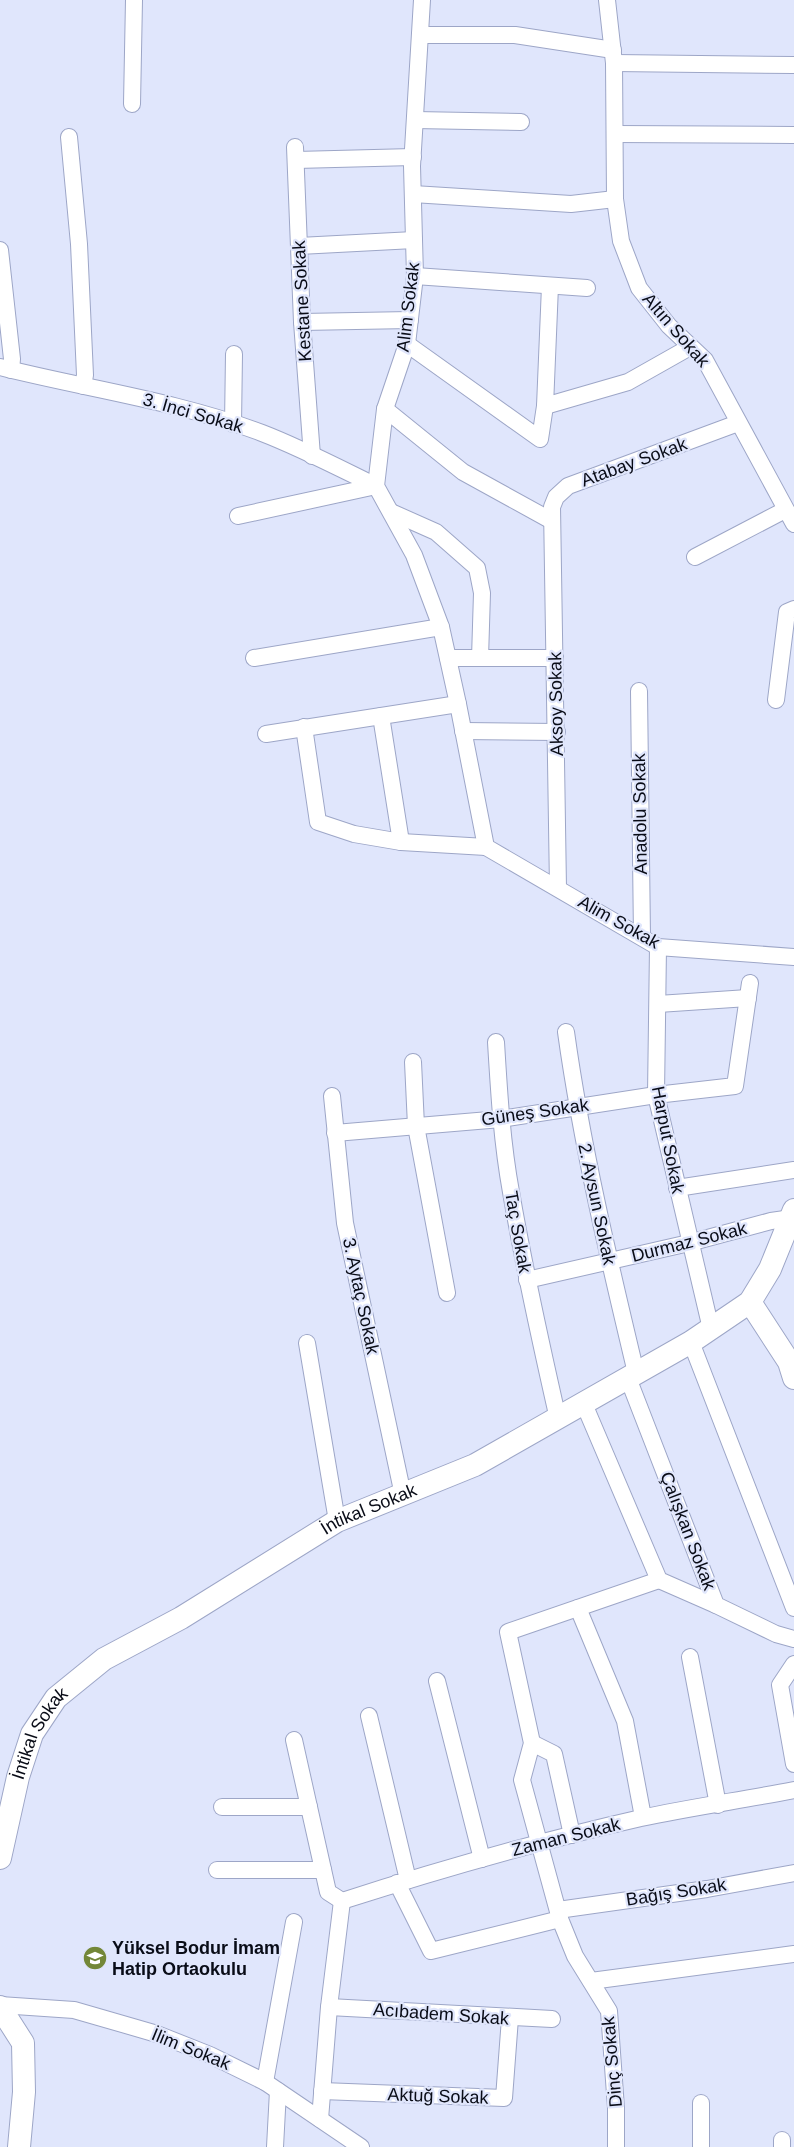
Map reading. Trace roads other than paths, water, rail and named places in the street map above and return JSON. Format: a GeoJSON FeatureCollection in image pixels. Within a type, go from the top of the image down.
{"type":"FeatureCollection","features":[{"type":"Feature","properties":{"kind":"street"},"geometry":{"type":"LineString","coordinates":[[132,104],[134,0]]}},
{"type":"Feature","properties":{"kind":"street","name":"Alim Sokak"},"geometry":{"type":"LineString","coordinates":[[376,486],[385,409],[406,344],[415,276],[412,157],[422,0]]}},
{"type":"Feature","properties":{"kind":"street","name":"Altın Sokak"},"geometry":{"type":"LineString","coordinates":[[607,0],[613,57],[615,199],[621,241],[639,288],[669,326],[705,360],[794,524]]}},
{"type":"Feature","properties":{"kind":"street"},"geometry":{"type":"LineString","coordinates":[[420,35],[515,35],[613,57],[794,64]]}},
{"type":"Feature","properties":{"kind":"street"},"geometry":{"type":"LineString","coordinates":[[415,120],[521,122]]}},
{"type":"Feature","properties":{"kind":"street"},"geometry":{"type":"LineString","coordinates":[[615,134],[794,135]]}},
{"type":"Feature","properties":{"kind":"street"},"geometry":{"type":"LineString","coordinates":[[69,137],[79,244],[85,375],[83,386]]}},
{"type":"Feature","properties":{"kind":"street","name":"Kestane Sokak"},"geometry":{"type":"LineString","coordinates":[[312,456],[302,322],[295,154],[412,157]]}},
{"type":"Feature","properties":{"kind":"street"},"geometry":{"type":"LineString","coordinates":[[413,194],[571,204],[615,199]]}},
{"type":"Feature","properties":{"kind":"street"},"geometry":{"type":"LineString","coordinates":[[299,246],[414,240]]}},
{"type":"Feature","properties":{"kind":"street"},"geometry":{"type":"LineString","coordinates":[[0,250],[12,359],[5,368]]}},
{"type":"Feature","properties":{"kind":"street"},"geometry":{"type":"LineString","coordinates":[[415,276],[587,288]]}},
{"type":"Feature","properties":{"kind":"street"},"geometry":{"type":"LineString","coordinates":[[406,344],[540,439],[545,406],[550,286]]}},
{"type":"Feature","properties":{"kind":"street"},"geometry":{"type":"LineString","coordinates":[[302,322],[410,320]]}},
{"type":"Feature","properties":{"kind":"street"},"geometry":{"type":"LineString","coordinates":[[545,406],[628,382],[690,347]]}},
{"type":"Feature","properties":{"kind":"street"},"geometry":{"type":"LineString","coordinates":[[233,424],[234,354]]}},
{"type":"Feature","properties":{"kind":"street","name":"3. İnci Sokak"},"geometry":{"type":"LineString","coordinates":[[5,368],[161,403],[262,433],[376,486]]}},
{"type":"Feature","properties":{"kind":"street"},"geometry":{"type":"LineString","coordinates":[[385,409],[463,472],[552,521]]}},
{"type":"Feature","properties":{"kind":"street","name":"Atabay Sokak"},"geometry":{"type":"LineString","coordinates":[[552,521],[552,507],[556,497],[568,486],[738,423]]}},
{"type":"Feature","properties":{"kind":"street"},"geometry":{"type":"LineString","coordinates":[[238,516],[376,486],[414,555],[441,627],[464,731],[486,847]]}},
{"type":"Feature","properties":{"kind":"street"},"geometry":{"type":"LineString","coordinates":[[695,557],[785,510]]}},
{"type":"Feature","properties":{"kind":"street"},"geometry":{"type":"LineString","coordinates":[[391,512],[436,532],[477,568],[482,593],[480,658]]}},
{"type":"Feature","properties":{"kind":"street","name":"Aksoy Sokak"},"geometry":{"type":"LineString","coordinates":[[552,521],[557,732],[558,888]]}},
{"type":"Feature","properties":{"kind":"street"},"geometry":{"type":"LineString","coordinates":[[776,700],[787,612],[794,609]]}},
{"type":"Feature","properties":{"kind":"street"},"geometry":{"type":"LineString","coordinates":[[254,658],[441,627]]}},
{"type":"Feature","properties":{"kind":"street"},"geometry":{"type":"LineString","coordinates":[[448,658],[555,658]]}},
{"type":"Feature","properties":{"kind":"street","name":"Anadolu Sokak"},"geometry":{"type":"LineString","coordinates":[[639,691],[642,938]]}},
{"type":"Feature","properties":{"kind":"street"},"geometry":{"type":"LineString","coordinates":[[266,734],[458,704]]}},
{"type":"Feature","properties":{"kind":"street"},"geometry":{"type":"LineString","coordinates":[[380,716],[401,842]]}},
{"type":"Feature","properties":{"kind":"street","name":"Alim Sokak"},"geometry":{"type":"LineString","coordinates":[[304,727],[318,822],[354,834],[401,842],[486,847],[658,947],[794,956]]}},
{"type":"Feature","properties":{"kind":"street"},"geometry":{"type":"LineString","coordinates":[[464,731],[557,732]]}},
{"type":"Feature","properties":{"kind":"street","name":"Harput Sokak"},"geometry":{"type":"LineString","coordinates":[[658,947],[656,1095],[676,1188],[711,1329]]}},
{"type":"Feature","properties":{"kind":"street","name":"Güneş Sokak"},"geometry":{"type":"LineString","coordinates":[[335,1133],[501,1119],[656,1095],[735,1086],[749,990],[658,1004]]}},
{"type":"Feature","properties":{"kind":"street","name":"2. Aysun Sokak"},"geometry":{"type":"LineString","coordinates":[[566,1032],[577,1107],[632,1376]]}},
{"type":"Feature","properties":{"kind":"street","name":"Taç Sokak"},"geometry":{"type":"LineString","coordinates":[[496,1042],[501,1119],[510,1191],[527,1280],[558,1419]]}},
{"type":"Feature","properties":{"kind":"street"},"geometry":{"type":"LineString","coordinates":[[413,1062],[416,1126],[447,1293]]}},
{"type":"Feature","properties":{"kind":"street","name":"3. Aytaç Sokak"},"geometry":{"type":"LineString","coordinates":[[332,1096],[345,1223],[403,1495]]}},
{"type":"Feature","properties":{"kind":"street"},"geometry":{"type":"LineString","coordinates":[[676,1188],[794,1170]]}},
{"type":"Feature","properties":{"kind":"street","name":"Durmaz Sokak"},"geometry":{"type":"LineString","coordinates":[[527,1280],[689,1242],[793,1214]]}},
{"type":"Feature","properties":{"kind":"street","name":"İntikal Sokak"},"geometry":{"type":"LineString","coordinates":[[0,1858],[18,1776],[32,1734],[56,1698],[104,1659],[181,1618],[336,1521],[476,1465],[691,1342],[750,1302],[770,1269],[793,1214]]}},
{"type":"Feature","properties":{"kind":"street"},"geometry":{"type":"LineString","coordinates":[[750,1302],[789,1362],[794,1378]]}},
{"type":"Feature","properties":{"kind":"street"},"geometry":{"type":"LineString","coordinates":[[691,1342],[794,1608]]}},
{"type":"Feature","properties":{"kind":"street"},"geometry":{"type":"LineString","coordinates":[[307,1343],[336,1521]]}},
{"type":"Feature","properties":{"kind":"street","name":"Çalışkan Sokak"},"geometry":{"type":"LineString","coordinates":[[632,1376],[716,1605],[776,1634],[794,1639]]}},
{"type":"Feature","properties":{"kind":"street"},"geometry":{"type":"LineString","coordinates":[[584,1404],[659,1580]]}},
{"type":"Feature","properties":{"kind":"street"},"geometry":{"type":"LineString","coordinates":[[572,1834],[554,1754],[532,1743],[508,1632],[659,1580],[716,1605]]}},
{"type":"Feature","properties":{"kind":"street"},"geometry":{"type":"LineString","coordinates":[[578,1608],[625,1721],[643,1817]]}},
{"type":"Feature","properties":{"kind":"street"},"geometry":{"type":"LineString","coordinates":[[690,1658],[718,1804]]}},
{"type":"Feature","properties":{"kind":"street"},"geometry":{"type":"LineString","coordinates":[[794,1664],[780,1685],[794,1764]]}},
{"type":"Feature","properties":{"kind":"street"},"geometry":{"type":"LineString","coordinates":[[438,1681],[482,1859]]}},
{"type":"Feature","properties":{"kind":"street"},"geometry":{"type":"LineString","coordinates":[[369,1716],[402,1881]]}},
{"type":"Feature","properties":{"kind":"street"},"geometry":{"type":"LineString","coordinates":[[294,1740],[328,1892],[342,1901],[329,2007],[320,2120]]}},
{"type":"Feature","properties":{"kind":"street","name":"Dinç Sokak"},"geometry":{"type":"LineString","coordinates":[[532,1743],[522,1780],[559,1914],[575,1956],[609,2011],[616,2108],[616,2147]]}},
{"type":"Feature","properties":{"kind":"street","name":"Zaman Sokak"},"geometry":{"type":"LineString","coordinates":[[342,1901],[402,1881],[539,1842],[643,1817],[794,1790]]}},
{"type":"Feature","properties":{"kind":"street"},"geometry":{"type":"LineString","coordinates":[[222,1807],[309,1807]]}},
{"type":"Feature","properties":{"kind":"street"},"geometry":{"type":"LineString","coordinates":[[217,1870],[323,1870]]}},
{"type":"Feature","properties":{"kind":"street","name":"Bağış Sokak"},"geometry":{"type":"LineString","coordinates":[[402,1881],[431,1950],[559,1914],[794,1873]]}},
{"type":"Feature","properties":{"kind":"street"},"geometry":{"type":"LineString","coordinates":[[274,2147],[271,2086],[294,1922]]}},
{"type":"Feature","properties":{"kind":"street"},"geometry":{"type":"LineString","coordinates":[[591,1981],[794,1954]]}},
{"type":"Feature","properties":{"kind":"street"},"geometry":{"type":"LineString","coordinates":[[0,2006],[23,2043],[24,2092],[19,2147]]}},
{"type":"Feature","properties":{"kind":"street","name":"İlim Sokak"},"geometry":{"type":"LineString","coordinates":[[0,2006],[74,2010],[156,2034],[210,2055],[271,2086],[358,2146]]}},
{"type":"Feature","properties":{"kind":"street","name":"Acıbadem Sokak"},"geometry":{"type":"LineString","coordinates":[[329,2007],[552,2019]]}},
{"type":"Feature","properties":{"kind":"street","name":"Aktuğ Sokak"},"geometry":{"type":"LineString","coordinates":[[322,2091],[504,2098],[510,2018]]}},
{"type":"Feature","properties":{"kind":"street"},"geometry":{"type":"LineString","coordinates":[[701,2103],[701,2147]]}},
{"type":"Feature","properties":{"kind":"place","name":"Yüksel Bodur İmam Hatip Ortaokulu"},"geometry":{"type":"Point","coordinates":[95,1958]}}]}
